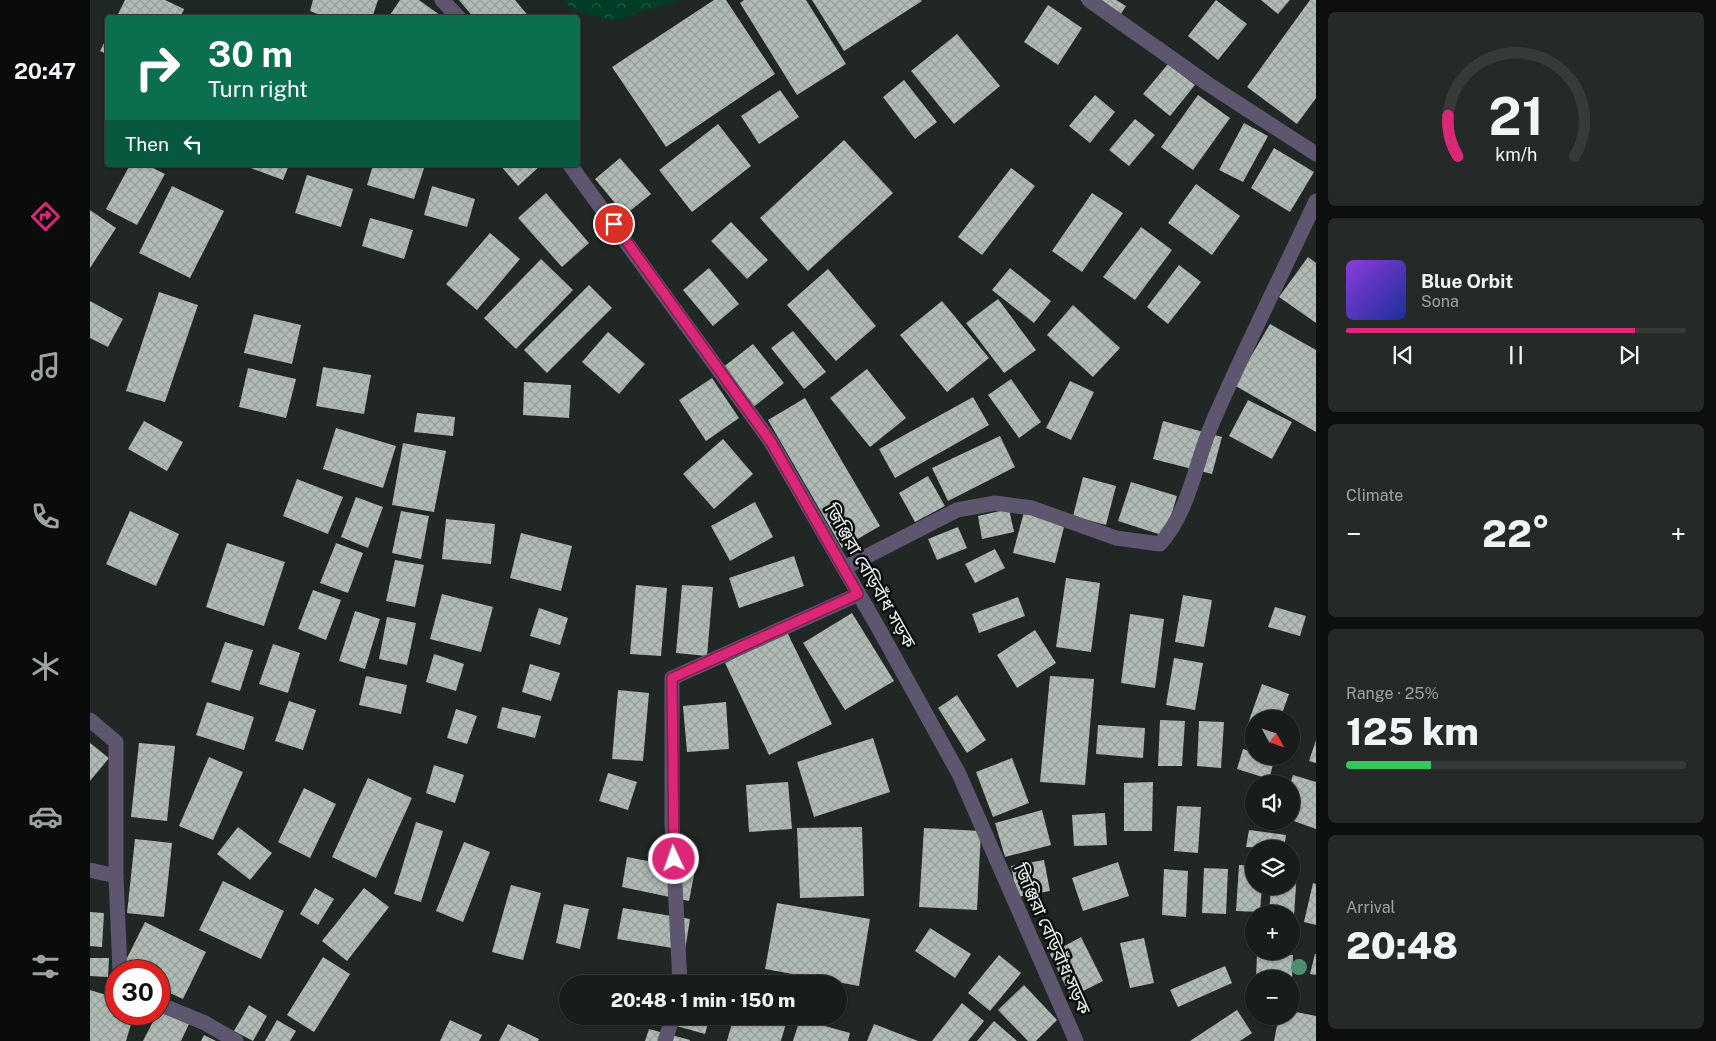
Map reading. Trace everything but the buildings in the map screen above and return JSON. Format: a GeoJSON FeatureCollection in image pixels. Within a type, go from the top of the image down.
{"type":"FeatureCollection","features":[{"type":"Feature","properties":{"kind":"street"},"geometry":{"type":"LineString","coordinates":[[442,0],[456,15]]}},
{"type":"Feature","properties":{"kind":"street"},"geometry":{"type":"LineString","coordinates":[[1089,0],[1208,84],[1316,154]]}},
{"type":"Feature","properties":{"kind":"street","name":"জিঞ্জিরা বেড়িবাঁধ সড়ক"},"geometry":{"type":"LineString","coordinates":[[572,167],[636,253],[771,442],[844,568],[959,774],[1076,1041]]}},
{"type":"Feature","properties":{"kind":"street"},"geometry":{"type":"LineString","coordinates":[[844,568],[957,510],[995,503],[1032,508],[1116,538],[1160,544],[1171,531],[1183,508],[1213,421],[1316,201]]}},
{"type":"Feature","properties":{"kind":"street"},"geometry":{"type":"LineString","coordinates":[[680,975],[672,824],[672,678],[858,594]]}},
{"type":"Feature","properties":{"kind":"street"},"geometry":{"type":"LineString","coordinates":[[90,720],[116,742],[116,876],[120,960]]}},
{"type":"Feature","properties":{"kind":"street"},"geometry":{"type":"LineString","coordinates":[[90,870],[116,876]]}},
{"type":"Feature","properties":{"kind":"street"},"geometry":{"type":"LineString","coordinates":[[170,1008],[206,1022],[236,1041]]}},
{"type":"Feature","properties":{"kind":"street"},"geometry":{"type":"LineString","coordinates":[[665,1041],[670,1025]]}},
{"type":"Feature","properties":{"kind":"green space"},"geometry":{"type":"Polygon","coordinates":[[[564,0],[679,0],[613,21],[571,9],[564,0]]]}},
{"type":"Feature","properties":{"kind":"route"},"geometry":{"type":"LineString","coordinates":[[614,224],[771,442],[858,594],[672,678],[672,824],[674,859]]}}]}
